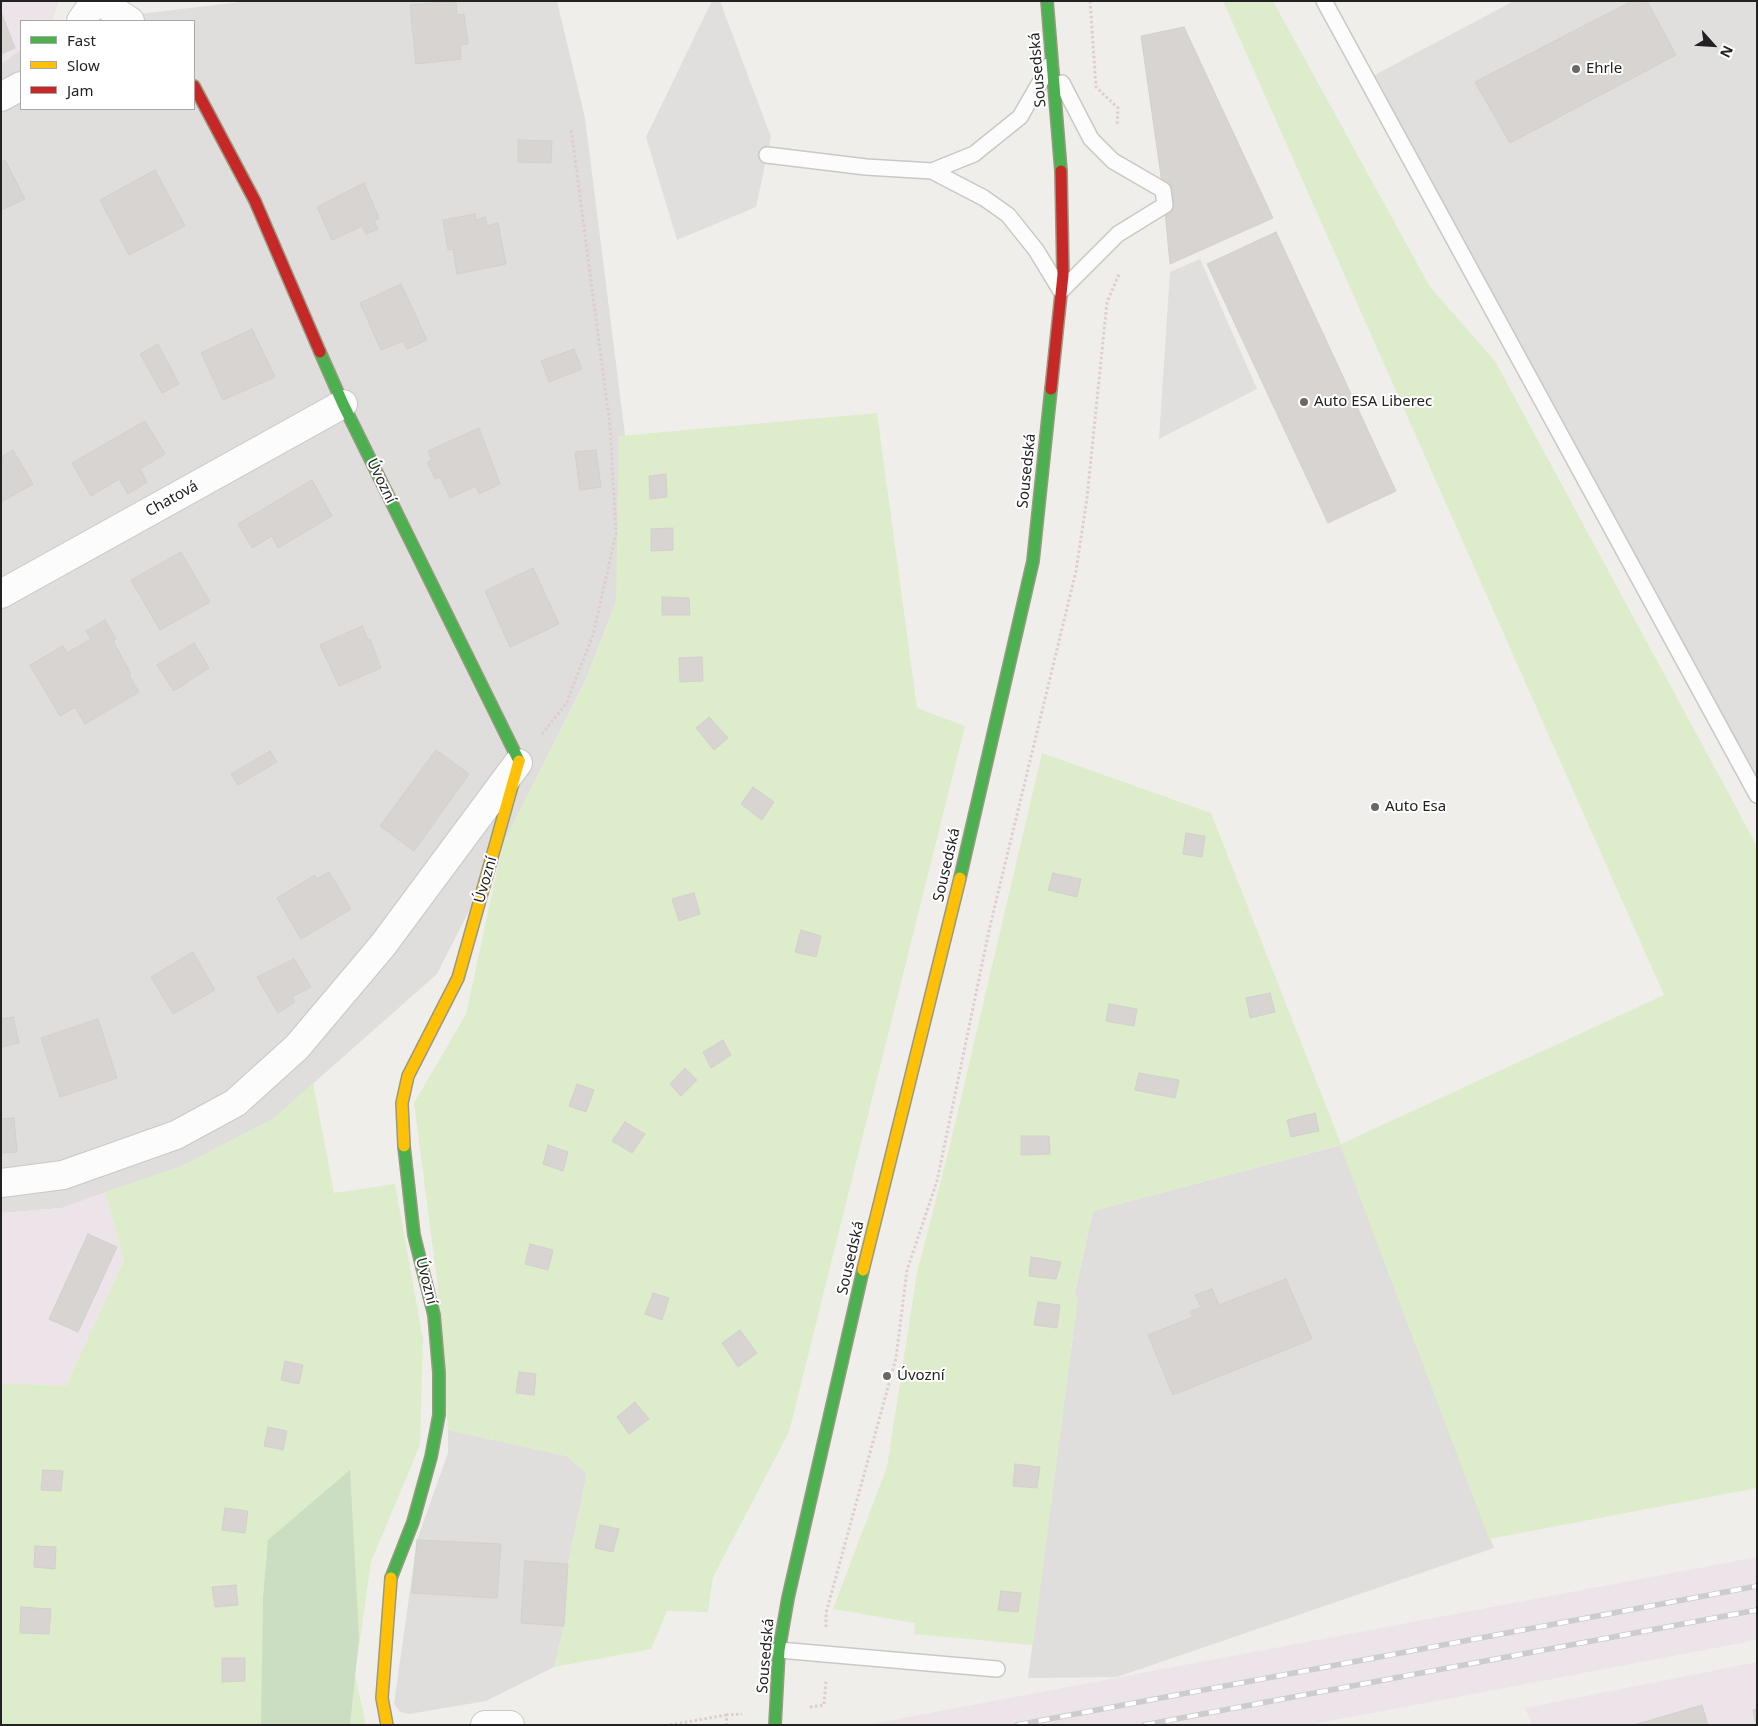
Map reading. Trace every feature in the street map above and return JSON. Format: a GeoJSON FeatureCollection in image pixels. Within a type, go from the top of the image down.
{"type":"FeatureCollection","features":[{"type":"Feature","properties":{"kind":"street"},"geometry":{"type":"LineString","coordinates":[[82,20],[95,1]]}},
{"type":"Feature","properties":{"kind":"street"},"geometry":{"type":"LineString","coordinates":[[99,1],[128,20]]}},
{"type":"Feature","properties":{"kind":"street","name":"Sousedská"},"geometry":{"type":"LineString","coordinates":[[774,1725],[779,1650],[788,1598],[834,1393],[934,986],[1033,561],[1061,291],[1061,151],[1047,1]]}},
{"type":"Feature","properties":{"kind":"street"},"geometry":{"type":"LineString","coordinates":[[1,97],[20,87]]}},
{"type":"Feature","properties":{"kind":"street","name":"Úvozní"},"geometry":{"type":"LineString","coordinates":[[195,88],[255,201],[343,404],[519,762],[458,978],[408,1076],[402,1103],[403,1137],[414,1235],[434,1315],[439,1373],[438,1415],[431,1457],[413,1522],[390,1579],[382,1698],[387,1725]]}},
{"type":"Feature","properties":{"kind":"street","name":"Chatová"},"geometry":{"type":"LineString","coordinates":[[1,594],[343,404]]}},
{"type":"Feature","properties":{"kind":"street"},"geometry":{"type":"LineString","coordinates":[[1,1183],[63,1176],[176,1135],[235,1103],[297,1047],[377,952],[519,762]]}},
{"type":"Feature","properties":{"kind":"street"},"geometry":{"type":"LineString","coordinates":[[486,1725],[510,1725]]}},
{"type":"Feature","properties":{"kind":"lane"},"geometry":{"type":"LineString","coordinates":[[1324,1],[1757,795]]}},
{"type":"Feature","properties":{"kind":"lane"},"geometry":{"type":"LineString","coordinates":[[932,171],[974,154],[1020,117],[1052,61]]}},
{"type":"Feature","properties":{"kind":"lane"},"geometry":{"type":"LineString","coordinates":[[767,155],[866,167],[932,171],[984,198],[1008,215],[1036,250],[1061,291],[1118,234],[1165,205],[1163,190],[1113,162],[1091,139],[1052,61]]}},
{"type":"Feature","properties":{"kind":"lane"},"geometry":{"type":"LineString","coordinates":[[779,1650],[997,1669]]}},
{"type":"Feature","properties":{"kind":"path"},"geometry":{"type":"LineString","coordinates":[[519,762],[566,704],[593,635],[616,534],[610,426],[571,128]]}},
{"type":"Feature","properties":{"kind":"path"},"geometry":{"type":"LineString","coordinates":[[670,1725],[726,1715],[727,1725]]}},
{"type":"Feature","properties":{"kind":"shaded area"},"geometry":{"type":"Polygon","coordinates":[[[1,1],[59,1],[52,20],[20,20],[20,50],[1,64],[1,1]]]}},
{"type":"Feature","properties":{"kind":"shaded area"},"geometry":{"type":"Polygon","coordinates":[[[248,1],[557,1],[585,118],[625,435],[618,596],[586,680],[437,974],[273,1119],[182,1166],[62,1208],[1,1213],[1,64],[20,50],[20,110],[195,110],[195,20],[90,20],[248,1]]]}},
{"type":"Feature","properties":{"kind":"shaded area"},"geometry":{"type":"Polygon","coordinates":[[[712,1],[720,1],[771,137],[756,207],[677,240],[646,137],[712,1]]]}},
{"type":"Feature","properties":{"kind":"shaded area"},"geometry":{"type":"Polygon","coordinates":[[[1514,1],[1757,1],[1757,795],[1367,79],[1514,1]]]}},
{"type":"Feature","properties":{"kind":"shaded area"},"geometry":{"type":"Polygon","coordinates":[[[1200,259],[1257,389],[1159,439],[1170,272],[1200,259]]]}},
{"type":"Feature","properties":{"kind":"shaded area"},"geometry":{"type":"Polygon","coordinates":[[[1341,1145],[1494,1548],[1117,1677],[1028,1678],[1078,1296],[1074,1296],[1093,1211],[1341,1145]]]}},
{"type":"Feature","properties":{"kind":"shaded area"},"geometry":{"type":"Polygon","coordinates":[[[105,1192],[124,1260],[66,1386],[1,1383],[1,1213],[62,1208],[105,1192]]]}},
{"type":"Feature","properties":{"kind":"shaded area"},"geometry":{"type":"Polygon","coordinates":[[[448,1430],[567,1456],[587,1474],[568,1564],[564,1626],[554,1667],[486,1701],[409,1714],[400,1712],[394,1704],[417,1540],[448,1453],[448,1430]]]}},
{"type":"Feature","properties":{"kind":"shaded area"},"geometry":{"type":"Polygon","coordinates":[[[1757,1557],[1757,1640],[1389,1710],[1307,1725],[866,1725],[1757,1557]]]}},
{"type":"Feature","properties":{"kind":"shaded area"},"geometry":{"type":"Polygon","coordinates":[[[1757,1662],[1757,1725],[1532,1725],[1525,1708],[1757,1662]]]}},
{"type":"Feature","properties":{"kind":"green space"},"geometry":{"type":"Polygon","coordinates":[[[1223,1],[1273,1],[1430,287],[1495,361],[1757,846],[1757,1488],[1489,1539],[1340,1145],[1093,1211],[1074,1295],[1078,1296],[1033,1645],[914,1634],[915,1623],[833,1609],[887,1467],[917,1273],[951,1141],[1042,753],[1211,813],[1341,1144],[1664,995],[1223,1]]]}},
{"type":"Feature","properties":{"kind":"green space"},"geometry":{"type":"Polygon","coordinates":[[[877,413],[917,708],[965,726],[789,1432],[713,1577],[708,1612],[667,1611],[651,1649],[554,1667],[564,1626],[568,1564],[587,1474],[567,1456],[448,1430],[437,1280],[414,1103],[466,1014],[503,843],[586,681],[616,601],[619,436],[877,413]]]}},
{"type":"Feature","properties":{"kind":"green space"},"geometry":{"type":"Polygon","coordinates":[[[313,1083],[334,1193],[395,1184],[423,1339],[420,1445],[371,1562],[355,1675],[366,1725],[1,1725],[1,1383],[66,1386],[124,1260],[105,1192],[182,1166],[273,1119],[313,1083]]]}},
{"type":"Feature","properties":{"kind":"green space"},"geometry":{"type":"Polygon","coordinates":[[[350,1470],[359,1638],[350,1725],[261,1725],[263,1599],[268,1540],[350,1470]]]}},
{"type":"Feature","properties":{"kind":"building"},"geometry":{"type":"Polygon","coordinates":[[[456,1],[457,15],[464,14],[468,44],[460,45],[461,59],[416,64],[410,5],[456,1]]]}},
{"type":"Feature","properties":{"kind":"building","name":"Ehrle"},"geometry":{"type":"Polygon","coordinates":[[[1632,1],[1647,1],[1676,55],[1510,143],[1475,82],[1632,1]]]}},
{"type":"Feature","properties":{"kind":"building"},"geometry":{"type":"Polygon","coordinates":[[[1,12],[15,48],[1,54],[1,12]]]}},
{"type":"Feature","properties":{"kind":"building"},"geometry":{"type":"Polygon","coordinates":[[[1184,27],[1273,218],[1170,264],[1163,190],[1141,36],[1184,27]]]}},
{"type":"Feature","properties":{"kind":"building"},"geometry":{"type":"Polygon","coordinates":[[[518,140],[552,141],[551,163],[518,162],[518,140]]]}},
{"type":"Feature","properties":{"kind":"building"},"geometry":{"type":"Polygon","coordinates":[[[5,160],[25,199],[1,210],[1,162],[5,160]]]}},
{"type":"Feature","properties":{"kind":"building"},"geometry":{"type":"Polygon","coordinates":[[[155,170],[185,226],[129,255],[100,200],[155,170]]]}},
{"type":"Feature","properties":{"kind":"building"},"geometry":{"type":"Polygon","coordinates":[[[364,183],[379,218],[374,221],[378,229],[366,234],[362,226],[332,240],[317,207],[364,183]]]}},
{"type":"Feature","properties":{"kind":"building"},"geometry":{"type":"Polygon","coordinates":[[[475,214],[476,220],[485,217],[487,226],[498,223],[506,264],[457,274],[453,249],[448,250],[443,220],[475,214]]]}},
{"type":"Feature","properties":{"kind":"building"},"geometry":{"type":"Polygon","coordinates":[[[1276,232],[1396,491],[1328,523],[1207,264],[1276,232]]]}},
{"type":"Feature","properties":{"kind":"building"},"geometry":{"type":"Polygon","coordinates":[[[401,284],[427,340],[407,349],[403,341],[381,350],[360,303],[401,284]]]}},
{"type":"Feature","properties":{"kind":"building"},"geometry":{"type":"Polygon","coordinates":[[[252,329],[275,377],[223,400],[201,353],[252,329]]]}},
{"type":"Feature","properties":{"kind":"building"},"geometry":{"type":"Polygon","coordinates":[[[158,344],[179,384],[162,393],[140,354],[158,344]]]}},
{"type":"Feature","properties":{"kind":"building"},"geometry":{"type":"Polygon","coordinates":[[[574,349],[582,369],[549,382],[541,361],[574,349]]]}},
{"type":"Feature","properties":{"kind":"building"},"geometry":{"type":"Polygon","coordinates":[[[145,421],[165,454],[140,469],[147,482],[128,494],[119,479],[91,496],[72,463],[145,421]]]}},
{"type":"Feature","properties":{"kind":"building"},"geometry":{"type":"Polygon","coordinates":[[[479,428],[500,484],[479,494],[476,486],[450,498],[440,477],[435,479],[427,462],[432,460],[428,451],[479,428]]]}},
{"type":"Feature","properties":{"kind":"building"},"geometry":{"type":"Polygon","coordinates":[[[13,450],[33,484],[1,502],[1,457],[13,450]]]}},
{"type":"Feature","properties":{"kind":"building"},"geometry":{"type":"Polygon","coordinates":[[[596,450],[601,487],[580,490],[575,452],[596,450]]]}},
{"type":"Feature","properties":{"kind":"building"},"geometry":{"type":"Polygon","coordinates":[[[666,474],[667,497],[650,499],[649,476],[666,474]]]}},
{"type":"Feature","properties":{"kind":"building"},"geometry":{"type":"Polygon","coordinates":[[[312,480],[332,516],[278,548],[272,536],[252,548],[238,524],[312,480]]]}},
{"type":"Feature","properties":{"kind":"building"},"geometry":{"type":"Polygon","coordinates":[[[673,528],[673,550],[651,551],[651,529],[673,528]]]}},
{"type":"Feature","properties":{"kind":"building"},"geometry":{"type":"Polygon","coordinates":[[[181,552],[210,602],[160,630],[131,580],[181,552]]]}},
{"type":"Feature","properties":{"kind":"building"},"geometry":{"type":"Polygon","coordinates":[[[533,568],[559,624],[510,647],[485,591],[533,568]]]}},
{"type":"Feature","properties":{"kind":"building"},"geometry":{"type":"Polygon","coordinates":[[[662,597],[689,598],[690,615],[662,615],[662,597]]]}},
{"type":"Feature","properties":{"kind":"building"},"geometry":{"type":"Polygon","coordinates":[[[105,620],[116,639],[113,641],[139,692],[85,724],[75,707],[60,716],[30,665],[63,646],[67,653],[91,639],[86,631],[105,620]]]}},
{"type":"Feature","properties":{"kind":"building"},"geometry":{"type":"Polygon","coordinates":[[[362,626],[368,640],[370,639],[381,668],[339,686],[320,645],[362,626]]]}},
{"type":"Feature","properties":{"kind":"building"},"geometry":{"type":"Polygon","coordinates":[[[194,643],[209,668],[174,691],[157,665],[194,643]]]}},
{"type":"Feature","properties":{"kind":"building"},"geometry":{"type":"Polygon","coordinates":[[[702,657],[703,681],[680,682],[679,658],[702,657]]]}},
{"type":"Feature","properties":{"kind":"building"},"geometry":{"type":"Polygon","coordinates":[[[709,717],[728,738],[714,750],[696,728],[709,717]]]}},
{"type":"Feature","properties":{"kind":"building"},"geometry":{"type":"Polygon","coordinates":[[[436,750],[469,774],[414,851],[380,826],[436,750]]]}},
{"type":"Feature","properties":{"kind":"building"},"geometry":{"type":"Polygon","coordinates":[[[270,751],[277,762],[238,785],[231,774],[270,751]]]}},
{"type":"Feature","properties":{"kind":"building"},"geometry":{"type":"Polygon","coordinates":[[[753,787],[774,802],[762,820],[741,804],[753,787]]]}},
{"type":"Feature","properties":{"kind":"building"},"geometry":{"type":"Polygon","coordinates":[[[1186,833],[1205,836],[1202,857],[1183,854],[1186,833]]]}},
{"type":"Feature","properties":{"kind":"building"},"geometry":{"type":"Polygon","coordinates":[[[329,872],[351,909],[301,939],[277,898],[315,875],[317,879],[329,872]]]}},
{"type":"Feature","properties":{"kind":"building"},"geometry":{"type":"Polygon","coordinates":[[[1053,873],[1081,879],[1077,897],[1048,890],[1053,873]]]}},
{"type":"Feature","properties":{"kind":"building"},"geometry":{"type":"Polygon","coordinates":[[[694,893],[700,914],[679,921],[672,899],[694,893]]]}},
{"type":"Feature","properties":{"kind":"building"},"geometry":{"type":"Polygon","coordinates":[[[801,930],[821,936],[816,957],[795,952],[801,930]]]}},
{"type":"Feature","properties":{"kind":"building"},"geometry":{"type":"Polygon","coordinates":[[[193,952],[215,990],[173,1014],[151,977],[193,952]]]}},
{"type":"Feature","properties":{"kind":"building"},"geometry":{"type":"Polygon","coordinates":[[[294,959],[311,987],[292,997],[295,1002],[278,1013],[257,977],[294,959]]]}},
{"type":"Feature","properties":{"kind":"building"},"geometry":{"type":"Polygon","coordinates":[[[1270,993],[1275,1012],[1250,1018],[1246,998],[1270,993]]]}},
{"type":"Feature","properties":{"kind":"building"},"geometry":{"type":"Polygon","coordinates":[[[1109,1004],[1137,1009],[1134,1026],[1106,1021],[1109,1004]]]}},
{"type":"Feature","properties":{"kind":"building"},"geometry":{"type":"Polygon","coordinates":[[[13,1017],[19,1043],[1,1047],[1,1019],[13,1017]]]}},
{"type":"Feature","properties":{"kind":"building"},"geometry":{"type":"Polygon","coordinates":[[[98,1019],[117,1078],[60,1097],[41,1038],[98,1019]]]}},
{"type":"Feature","properties":{"kind":"building"},"geometry":{"type":"Polygon","coordinates":[[[723,1040],[731,1055],[711,1068],[703,1052],[723,1040]]]}},
{"type":"Feature","properties":{"kind":"building"},"geometry":{"type":"Polygon","coordinates":[[[685,1068],[697,1080],[681,1096],[670,1084],[685,1068]]]}},
{"type":"Feature","properties":{"kind":"building"},"geometry":{"type":"Polygon","coordinates":[[[1139,1073],[1179,1080],[1175,1098],[1135,1090],[1139,1073]]]}},
{"type":"Feature","properties":{"kind":"building"},"geometry":{"type":"Polygon","coordinates":[[[577,1084],[594,1090],[586,1112],[569,1106],[577,1084]]]}},
{"type":"Feature","properties":{"kind":"building"},"geometry":{"type":"Polygon","coordinates":[[[1315,1113],[1319,1131],[1291,1137],[1287,1120],[1315,1113]]]}},
{"type":"Feature","properties":{"kind":"building"},"geometry":{"type":"Polygon","coordinates":[[[14,1118],[17,1152],[1,1153],[1,1119],[14,1118]]]}},
{"type":"Feature","properties":{"kind":"building"},"geometry":{"type":"Polygon","coordinates":[[[625,1122],[645,1134],[632,1153],[612,1141],[625,1122]]]}},
{"type":"Feature","properties":{"kind":"building"},"geometry":{"type":"Polygon","coordinates":[[[1021,1136],[1049,1136],[1050,1154],[1021,1155],[1021,1136]]]}},
{"type":"Feature","properties":{"kind":"building"},"geometry":{"type":"Polygon","coordinates":[[[548,1145],[568,1152],[563,1171],[543,1164],[548,1145]]]}},
{"type":"Feature","properties":{"kind":"building"},"geometry":{"type":"Polygon","coordinates":[[[88,1234],[117,1247],[78,1332],[49,1319],[88,1234]]]}},
{"type":"Feature","properties":{"kind":"building"},"geometry":{"type":"Polygon","coordinates":[[[530,1244],[553,1250],[548,1270],[525,1264],[530,1244]]]}},
{"type":"Feature","properties":{"kind":"building"},"geometry":{"type":"Polygon","coordinates":[[[1031,1257],[1061,1262],[1056,1279],[1029,1276],[1031,1257]]]}},
{"type":"Feature","properties":{"kind":"building"},"geometry":{"type":"Polygon","coordinates":[[[1286,1279],[1312,1339],[1173,1395],[1148,1335],[1193,1317],[1190,1312],[1201,1307],[1195,1295],[1212,1289],[1219,1305],[1286,1279]]]}},
{"type":"Feature","properties":{"kind":"building"},"geometry":{"type":"Polygon","coordinates":[[[653,1293],[669,1298],[662,1320],[645,1314],[653,1293]]]}},
{"type":"Feature","properties":{"kind":"building"},"geometry":{"type":"Polygon","coordinates":[[[1038,1302],[1060,1305],[1057,1328],[1034,1325],[1038,1302]]]}},
{"type":"Feature","properties":{"kind":"building"},"geometry":{"type":"Polygon","coordinates":[[[740,1330],[757,1353],[738,1367],[722,1343],[740,1330]]]}},
{"type":"Feature","properties":{"kind":"building"},"geometry":{"type":"Polygon","coordinates":[[[285,1361],[303,1365],[299,1384],[281,1380],[285,1361]]]}},
{"type":"Feature","properties":{"kind":"building"},"geometry":{"type":"Polygon","coordinates":[[[519,1372],[536,1374],[534,1395],[516,1393],[519,1372]]]}},
{"type":"Feature","properties":{"kind":"building"},"geometry":{"type":"Polygon","coordinates":[[[635,1402],[649,1419],[629,1434],[617,1417],[635,1402]]]}},
{"type":"Feature","properties":{"kind":"building"},"geometry":{"type":"Polygon","coordinates":[[[268,1427],[287,1431],[283,1450],[264,1446],[268,1427]]]}},
{"type":"Feature","properties":{"kind":"building"},"geometry":{"type":"Polygon","coordinates":[[[1015,1464],[1040,1467],[1037,1488],[1013,1486],[1015,1464]]]}},
{"type":"Feature","properties":{"kind":"building"},"geometry":{"type":"Polygon","coordinates":[[[43,1470],[63,1471],[61,1491],[41,1490],[43,1470]]]}},
{"type":"Feature","properties":{"kind":"building"},"geometry":{"type":"Polygon","coordinates":[[[225,1508],[248,1511],[245,1533],[222,1530],[225,1508]]]}},
{"type":"Feature","properties":{"kind":"building"},"geometry":{"type":"Polygon","coordinates":[[[600,1525],[619,1529],[613,1552],[595,1548],[600,1525]]]}},
{"type":"Feature","properties":{"kind":"building"},"geometry":{"type":"Polygon","coordinates":[[[417,1540],[501,1544],[497,1598],[412,1593],[417,1540]]]}},
{"type":"Feature","properties":{"kind":"building"},"geometry":{"type":"Polygon","coordinates":[[[35,1546],[56,1547],[55,1569],[34,1567],[35,1546]]]}},
{"type":"Feature","properties":{"kind":"building"},"geometry":{"type":"Polygon","coordinates":[[[525,1561],[568,1564],[564,1626],[521,1623],[525,1561]]]}},
{"type":"Feature","properties":{"kind":"building"},"geometry":{"type":"Polygon","coordinates":[[[236,1585],[238,1605],[215,1607],[212,1587],[236,1585]]]}},
{"type":"Feature","properties":{"kind":"building"},"geometry":{"type":"Polygon","coordinates":[[[1001,1591],[1021,1593],[1018,1612],[998,1610],[1001,1591]]]}},
{"type":"Feature","properties":{"kind":"building"},"geometry":{"type":"Polygon","coordinates":[[[21,1607],[51,1609],[49,1634],[20,1633],[21,1607]]]}},
{"type":"Feature","properties":{"kind":"building"},"geometry":{"type":"Polygon","coordinates":[[[222,1658],[245,1658],[245,1681],[222,1682],[222,1658]]]}},
{"type":"Feature","properties":{"kind":"building"},"geometry":{"type":"Polygon","coordinates":[[[1702,1705],[1708,1725],[1634,1725],[1702,1705]]]}},
{"type":"Feature","properties":{"kind":"building"},"geometry":{"type":"Polygon","coordinates":[[[1757,1709],[1757,1725],[1756,1725],[1753,1710],[1757,1709]]]}},
{"type":"Feature","properties":{"kind":"railway"},"geometry":{"type":"LineString","coordinates":[[1017,1725],[1757,1586]]}},
{"type":"Feature","properties":{"kind":"railway"},"geometry":{"type":"LineString","coordinates":[[1144,1725],[1757,1610]]}},
{"type":"Feature","properties":{"kind":"traffic: fast"},"geometry":{"type":"LineString","coordinates":[[1047,1],[1061,171]]}},
{"type":"Feature","properties":{"kind":"traffic: fast"},"geometry":{"type":"LineString","coordinates":[[320,352],[343,404],[519,761]]}},
{"type":"Feature","properties":{"kind":"traffic: fast"},"geometry":{"type":"LineString","coordinates":[[960,878],[1033,561],[1051,389]]}},
{"type":"Feature","properties":{"kind":"traffic: fast"},"geometry":{"type":"LineString","coordinates":[[391,1578],[413,1522],[431,1457],[439,1415],[439,1373],[434,1315],[414,1235],[404,1146]]}},
{"type":"Feature","properties":{"kind":"traffic: fast"},"geometry":{"type":"LineString","coordinates":[[775,1725],[779,1650],[788,1598],[863,1270]]}},
{"type":"Feature","properties":{"kind":"traffic: slow"},"geometry":{"type":"LineString","coordinates":[[404,1146],[402,1103],[408,1076],[458,978],[519,761]]}},
{"type":"Feature","properties":{"kind":"traffic: slow"},"geometry":{"type":"LineString","coordinates":[[863,1270],[960,878]]}},
{"type":"Feature","properties":{"kind":"traffic: slow"},"geometry":{"type":"LineString","coordinates":[[387,1725],[382,1698],[391,1578]]}},
{"type":"Feature","properties":{"kind":"traffic: jam"},"geometry":{"type":"LineString","coordinates":[[195,88],[255,201],[320,352]]}},
{"type":"Feature","properties":{"kind":"traffic: jam"},"geometry":{"type":"LineString","coordinates":[[1051,389],[1063,275],[1061,171]]}},
{"type":"Feature","properties":{"kind":"place","name":"Ehrle"},"geometry":{"type":"Point","coordinates":[1576,69]}},
{"type":"Feature","properties":{"kind":"place","name":"Auto ESA Liberec"},"geometry":{"type":"Point","coordinates":[1304,402]}},
{"type":"Feature","properties":{"kind":"place","name":"Auto Esa"},"geometry":{"type":"Point","coordinates":[1375,807]}},
{"type":"Feature","properties":{"kind":"place","name":"Úvozní"},"geometry":{"type":"Point","coordinates":[887,1376]}}]}
